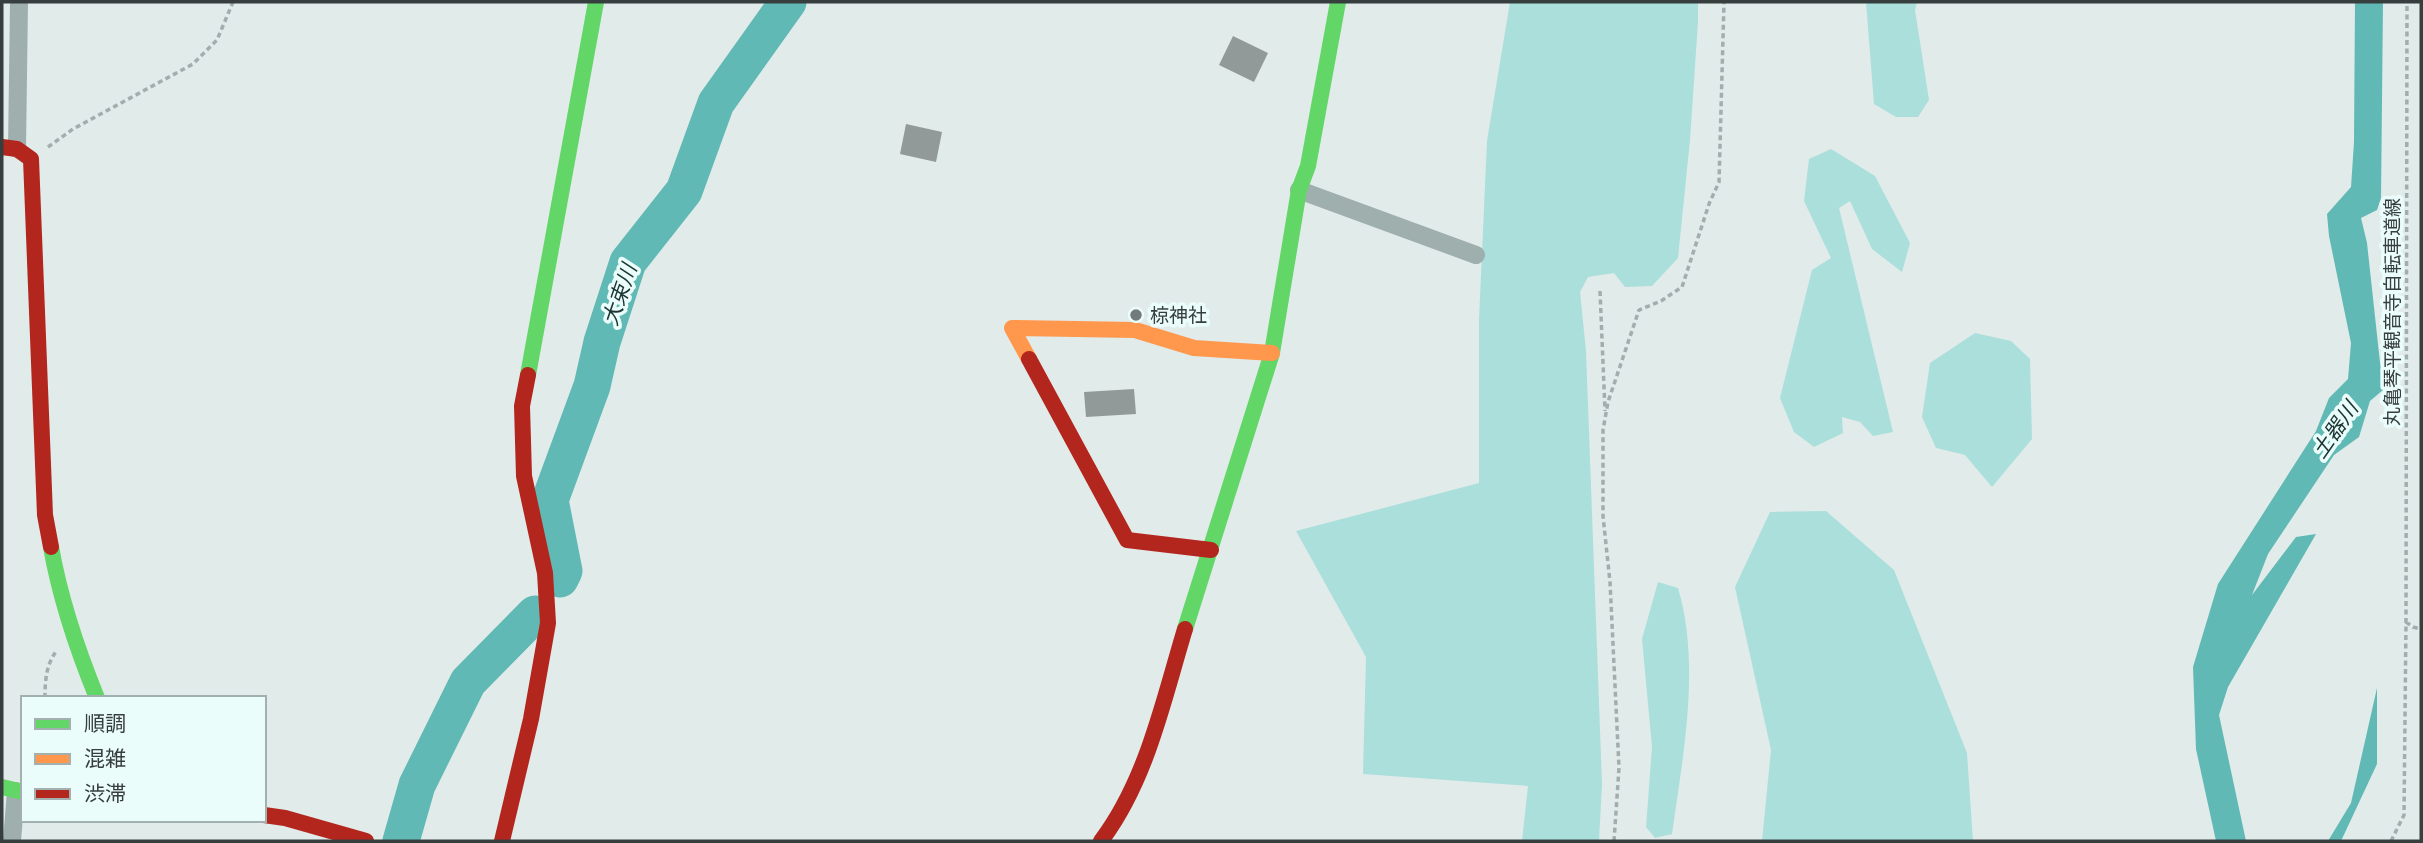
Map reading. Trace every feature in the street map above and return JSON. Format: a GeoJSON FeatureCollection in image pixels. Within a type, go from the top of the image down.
{"type":"FeatureCollection","features":[{"type":"Feature","properties":{"kind":"street"},"geometry":{"type":"LineString","coordinates":[[19,2],[17,152],[45,515],[56,577],[96,696]]}},
{"type":"Feature","properties":{"kind":"street"},"geometry":{"type":"LineString","coordinates":[[502,841],[531,719],[548,623],[545,573],[524,476],[522,407],[596,2]]}},
{"type":"Feature","properties":{"kind":"street"},"geometry":{"type":"LineString","coordinates":[[1101,841],[1114,825],[1148,749],[1272,353],[1298,190],[1308,166],[1338,2]]}},
{"type":"Feature","properties":{"kind":"street"},"geometry":{"type":"LineString","coordinates":[[1298,190],[1476,256]]}},
{"type":"Feature","properties":{"kind":"street"},"geometry":{"type":"LineString","coordinates":[[1211,550],[1127,540],[1012,328],[1135,330],[1194,348],[1272,353]]}},
{"type":"Feature","properties":{"kind":"street"},"geometry":{"type":"LineString","coordinates":[[12,841],[14,790]]}},
{"type":"Feature","properties":{"kind":"street"},"geometry":{"type":"LineString","coordinates":[[266,815],[285,818],[366,841]]}},
{"type":"Feature","properties":{"kind":"path"},"geometry":{"type":"LineString","coordinates":[[17,152],[73,129],[193,64],[216,40],[233,2]]}},
{"type":"Feature","properties":{"kind":"path"},"geometry":{"type":"LineString","coordinates":[[1605,420],[1639,310],[1661,302],[1682,287],[1709,204],[1719,182],[1724,2]]}},
{"type":"Feature","properties":{"kind":"path","name":"丸亀琴平観音寺自転車道線"},"geometry":{"type":"LineString","coordinates":[[2391,841],[2404,815],[2407,2]]}},
{"type":"Feature","properties":{"kind":"path"},"geometry":{"type":"LineString","coordinates":[[1600,291],[1605,420],[1603,516],[1610,582],[1619,768],[1614,841]]}},
{"type":"Feature","properties":{"kind":"path"},"geometry":{"type":"LineString","coordinates":[[2406,622],[2421,629]]}},
{"type":"Feature","properties":{"kind":"path"},"geometry":{"type":"LineString","coordinates":[[45,696],[45,677],[51,659],[72,629]]}},
{"type":"Feature","properties":{"kind":"shaded area"},"geometry":{"type":"Polygon","coordinates":[[[1510,2],[1698,2],[1690,140],[1678,258],[1652,286],[1625,287],[1614,273],[1588,277],[1580,292],[1586,351],[1602,784],[1599,841],[1522,841],[1528,786],[1363,774],[1366,657],[1296,531],[1479,483],[1479,320],[1487,141],[1510,2]]]}},
{"type":"Feature","properties":{"kind":"shaded area"},"geometry":{"type":"Polygon","coordinates":[[[1866,2],[1917,2],[1915,10],[1929,100],[1918,117],[1896,117],[1874,104],[1866,2]]]}},
{"type":"Feature","properties":{"kind":"shaded area"},"geometry":{"type":"Polygon","coordinates":[[[1831,149],[1875,176],[1910,243],[1902,272],[1872,249],[1850,201],[1839,208],[1893,432],[1873,436],[1860,422],[1842,417],[1843,433],[1814,447],[1794,432],[1780,398],[1812,270],[1831,258],[1804,201],[1809,159],[1831,149]]]}},
{"type":"Feature","properties":{"kind":"shaded area"},"geometry":{"type":"Polygon","coordinates":[[[1975,333],[2011,341],[2030,359],[2032,439],[1992,487],[1965,455],[1936,448],[1922,417],[1930,363],[1975,333]]]}},
{"type":"Feature","properties":{"kind":"shaded area"},"geometry":{"type":"Polygon","coordinates":[[[1826,511],[1894,570],[1967,753],[1973,841],[1762,841],[1771,750],[1735,587],[1770,512],[1826,511]]]}},
{"type":"Feature","properties":{"kind":"shaded area"},"geometry":{"type":"Polygon","coordinates":[[[1658,582],[1678,588],[1685,617],[1689,679],[1685,742],[1672,834],[1655,838],[1646,827],[1652,747],[1642,639],[1658,582]]]}},
{"type":"Feature","properties":{"kind":"water","name":"土器川"},"geometry":{"type":"Polygon","coordinates":[[[2355,2],[2383,2],[2381,198],[2377,210],[2361,218],[2367,243],[2383,390],[2370,401],[2359,437],[2334,455],[2268,554],[2252,595],[2296,537],[2316,534],[2228,687],[2219,715],[2246,841],[2216,841],[2196,749],[2193,667],[2218,584],[2316,431],[2329,398],[2348,379],[2351,343],[2327,214],[2351,187],[2355,2]]]}},
{"type":"Feature","properties":{"kind":"water"},"geometry":{"type":"Polygon","coordinates":[[[2377,688],[2377,764],[2341,841],[2328,841],[2351,803],[2377,688]]]}},
{"type":"Feature","properties":{"kind":"building"},"geometry":{"type":"Polygon","coordinates":[[[1233,36],[1268,53],[1254,82],[1219,65],[1233,36]]]}},
{"type":"Feature","properties":{"kind":"building"},"geometry":{"type":"Polygon","coordinates":[[[906,124],[942,132],[936,162],[900,154],[906,124]]]}},
{"type":"Feature","properties":{"kind":"building"},"geometry":{"type":"Polygon","coordinates":[[[1134,389],[1136,414],[1086,417],[1084,392],[1134,389]]]}},
{"type":"Feature","properties":{"kind":"waterway","name":"大束川"},"geometry":{"type":"LineString","coordinates":[[560,579],[564,571],[550,500],[592,386],[602,342],[628,262],[684,191],[716,103],[788,2]]}},
{"type":"Feature","properties":{"kind":"waterway","name":"大束川"},"geometry":{"type":"LineString","coordinates":[[401,841],[417,785],[468,682],[535,614]]}},
{"type":"Feature","properties":{"kind":"traffic: fast"},"geometry":{"type":"LineString","coordinates":[[528,375],[596,2]]}},
{"type":"Feature","properties":{"kind":"traffic: fast"},"geometry":{"type":"LineString","coordinates":[[1185,629],[1272,353],[1299,190],[1308,166],[1338,2]]}},
{"type":"Feature","properties":{"kind":"traffic: fast"},"geometry":{"type":"LineString","coordinates":[[51,547],[70,623],[96,696]]}},
{"type":"Feature","properties":{"kind":"traffic: fast"},"geometry":{"type":"LineString","coordinates":[[2,787],[21,792]]}},
{"type":"Feature","properties":{"kind":"traffic: slow"},"geometry":{"type":"LineString","coordinates":[[1029,359],[1012,328],[1135,330],[1194,348],[1272,353]]}},
{"type":"Feature","properties":{"kind":"traffic: jam"},"geometry":{"type":"LineString","coordinates":[[2,147],[17,149],[31,159],[45,515],[51,547]]}},
{"type":"Feature","properties":{"kind":"traffic: jam"},"geometry":{"type":"LineString","coordinates":[[1029,359],[1127,540],[1211,550]]}},
{"type":"Feature","properties":{"kind":"traffic: jam"},"geometry":{"type":"LineString","coordinates":[[502,841],[531,719],[548,623],[545,573],[524,476],[522,406],[528,375]]}},
{"type":"Feature","properties":{"kind":"traffic: jam"},"geometry":{"type":"LineString","coordinates":[[1101,841],[1117,817],[1142,766],[1185,629]]}},
{"type":"Feature","properties":{"kind":"traffic: jam"},"geometry":{"type":"LineString","coordinates":[[266,815],[285,818],[366,841]]}},
{"type":"Feature","properties":{"kind":"place","name":"椋神社"},"geometry":{"type":"Point","coordinates":[1136,315]}}]}
